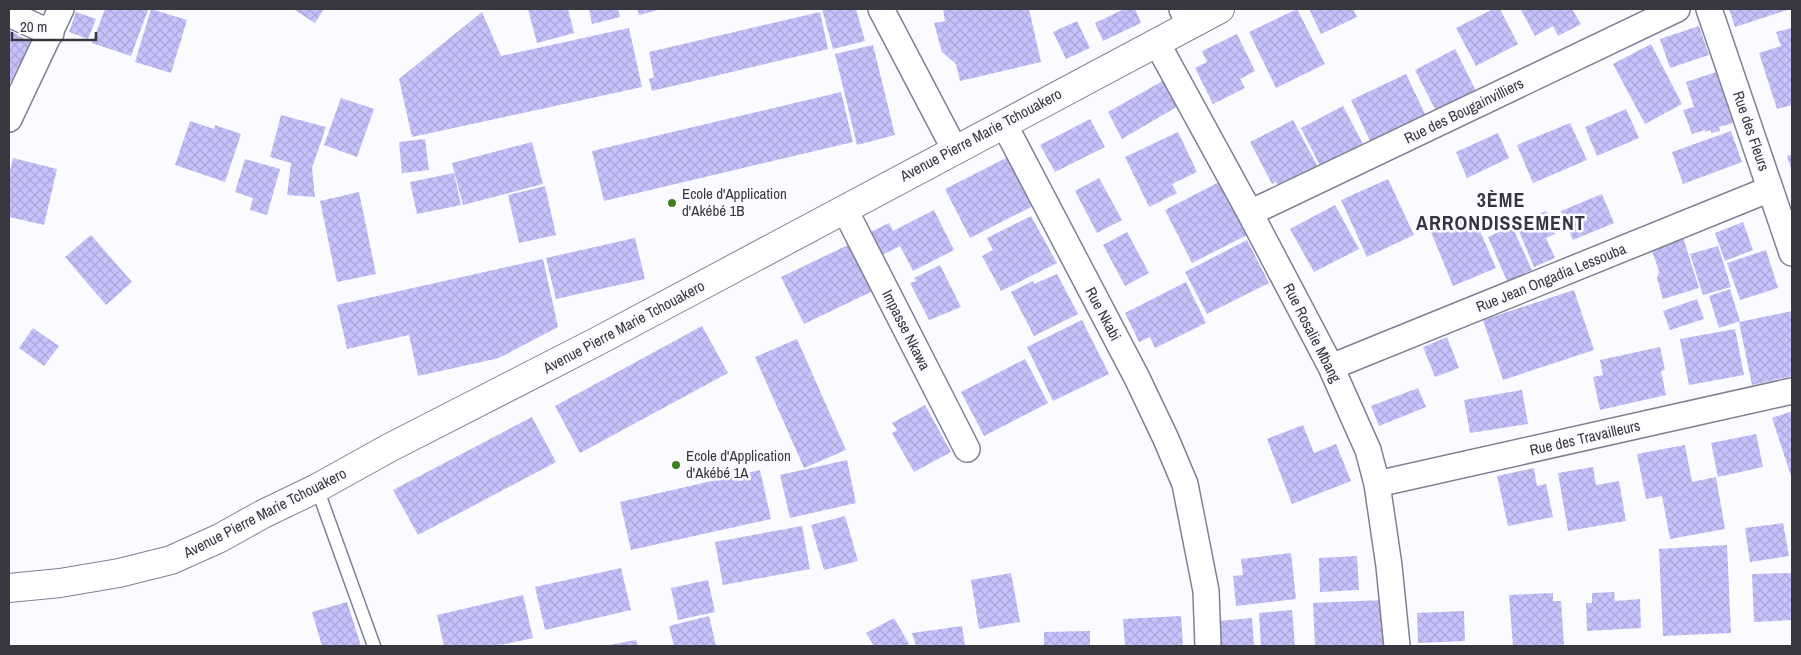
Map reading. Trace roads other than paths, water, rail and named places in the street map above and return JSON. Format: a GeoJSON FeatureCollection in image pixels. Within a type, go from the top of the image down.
{"type":"FeatureCollection","features":[{"type":"Feature","properties":{"kind":"main road","name":"Avenue Pierre Marie Tchouakero"},"geometry":{"type":"LineString","coordinates":[[9,588],[60,583],[119,573],[171,560],[220,538],[263,514],[318,488],[390,448],[536,374],[1157,44],[1186,17],[1220,9]]}},
{"type":"Feature","properties":{"kind":"street"},"geometry":{"type":"LineString","coordinates":[[9,119],[61,9]]}},
{"type":"Feature","properties":{"kind":"street"},"geometry":{"type":"LineString","coordinates":[[881,9],[955,150]]}},
{"type":"Feature","properties":{"kind":"street","name":"Rue des Bougainvilliers"},"geometry":{"type":"LineString","coordinates":[[1250,213],[1677,9]]}},
{"type":"Feature","properties":{"kind":"street","name":"Rue des Fleurs"},"geometry":{"type":"LineString","coordinates":[[1709,9],[1792,253]]}},
{"type":"Feature","properties":{"kind":"street"},"geometry":{"type":"LineString","coordinates":[[9,14],[51,33]]}},
{"type":"Feature","properties":{"kind":"street","name":"Rue Rosalie Mbang"},"geometry":{"type":"LineString","coordinates":[[1157,44],[1250,213],[1331,367],[1368,450],[1377,484],[1389,566],[1397,646]]}},
{"type":"Feature","properties":{"kind":"street","name":"Rue Nkabi"},"geometry":{"type":"LineString","coordinates":[[1004,124],[1166,439],[1185,484],[1206,592],[1208,646]]}},
{"type":"Feature","properties":{"kind":"street","name":"Rue Jean Ongadia Lessouba"},"geometry":{"type":"LineString","coordinates":[[1331,367],[1770,189]]}},
{"type":"Feature","properties":{"kind":"street","name":"Impasse Nkawa"},"geometry":{"type":"LineString","coordinates":[[845,210],[967,449]]}},
{"type":"Feature","properties":{"kind":"street","name":"Rue des Travailleurs"},"geometry":{"type":"LineString","coordinates":[[1377,484],[1792,391]]}},
{"type":"Feature","properties":{"kind":"lane"},"geometry":{"type":"LineString","coordinates":[[318,488],[374,646]]}},
{"type":"Feature","properties":{"kind":"place","name":"Ecole d'Application d'Akébé 1B"},"geometry":{"type":"Point","coordinates":[672,203]}},
{"type":"Feature","properties":{"kind":"place","name":"Ecole d'Application d'Akébé 1A"},"geometry":{"type":"Point","coordinates":[676,465]}},
{"type":"Feature","properties":{"kind":"district","name":"3ÈME ARRONDISSEMENT"},"geometry":{"type":"Point","coordinates":[1501,212]}}]}
